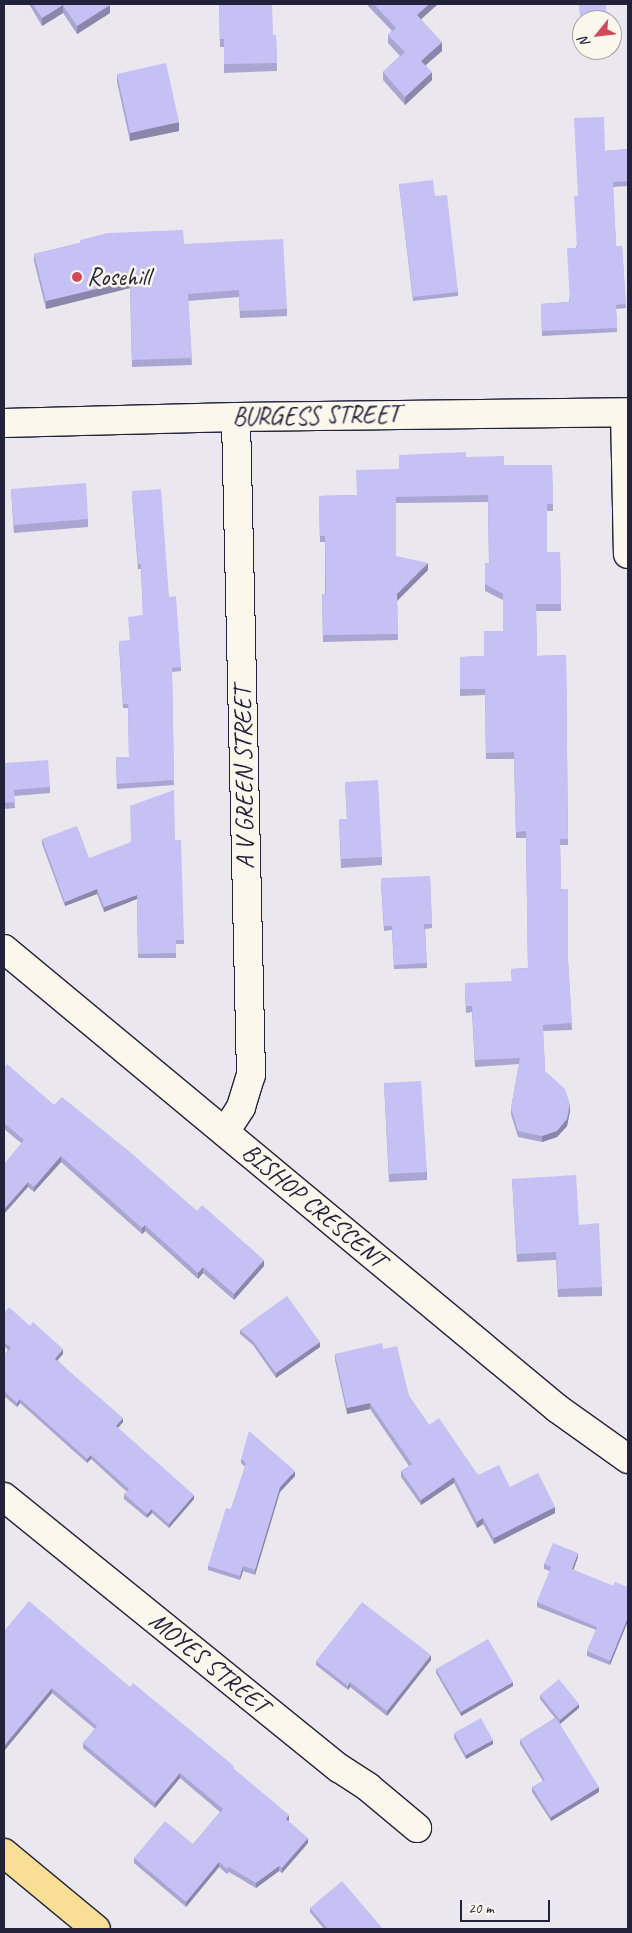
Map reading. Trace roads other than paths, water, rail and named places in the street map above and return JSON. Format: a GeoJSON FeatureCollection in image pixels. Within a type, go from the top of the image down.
{"type":"FeatureCollection","features":[{"type":"Feature","properties":{"kind":"main road"},"geometry":{"type":"LineString","coordinates":[[4,1853],[96,1929]]}},
{"type":"Feature","properties":{"kind":"street","name":"BURGESS STREET"},"geometry":{"type":"LineString","coordinates":[[4,423],[236,417],[627,413]]}},
{"type":"Feature","properties":{"kind":"street"},"geometry":{"type":"LineString","coordinates":[[627,413],[628,554]]}},
{"type":"Feature","properties":{"kind":"street","name":"A V GREEN STREET"},"geometry":{"type":"LineString","coordinates":[[225,1132],[241,1107],[251,1075],[236,417]]}},
{"type":"Feature","properties":{"kind":"street","name":"BISHOP CRESCENT"},"geometry":{"type":"LineString","coordinates":[[4,949],[558,1409],[628,1459]]}},
{"type":"Feature","properties":{"kind":"street","name":"MOYES STREET"},"geometry":{"type":"LineString","coordinates":[[4,1497],[339,1768],[368,1787],[417,1828]]}},
{"type":"Feature","properties":{"kind":"place","name":"Rosehill"},"geometry":{"type":"Point","coordinates":[77,277]}}]}
